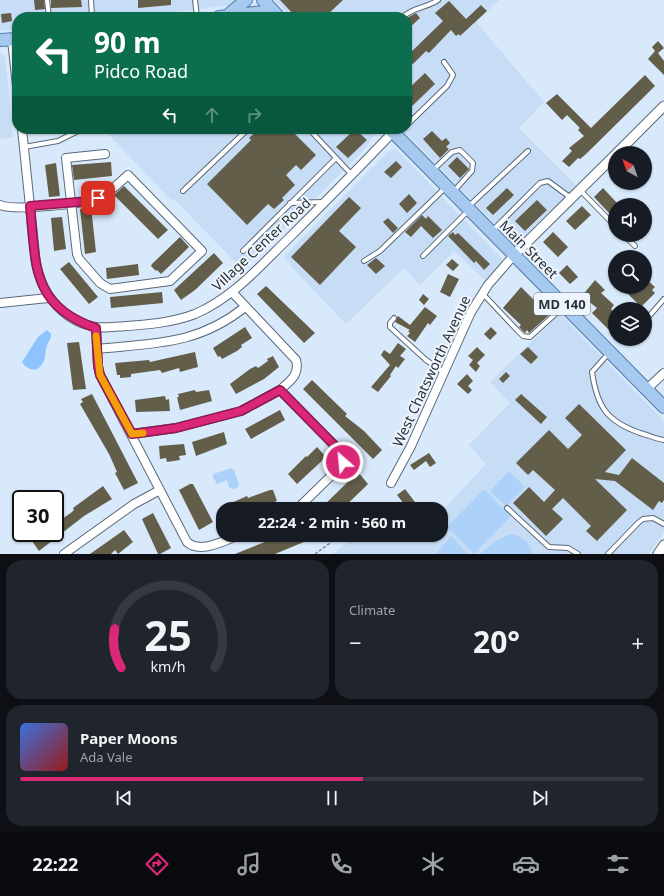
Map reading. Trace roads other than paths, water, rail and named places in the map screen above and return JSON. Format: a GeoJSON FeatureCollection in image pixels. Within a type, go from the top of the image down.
{"type":"FeatureCollection","features":[{"type":"Feature","properties":{"kind":"main road"},"geometry":{"type":"LineString","coordinates":[[230,12],[246,0]]}},
{"type":"Feature","properties":{"kind":"main road"},"geometry":{"type":"LineString","coordinates":[[263,0],[274,12]]}},
{"type":"Feature","properties":{"kind":"main road","name":"Main Street"},"geometry":{"type":"LineString","coordinates":[[397,134],[449,190],[664,407]]}},
{"type":"Feature","properties":{"kind":"street"},"geometry":{"type":"LineString","coordinates":[[10,40],[12,53]]}},
{"type":"Feature","properties":{"kind":"street"},"geometry":{"type":"LineString","coordinates":[[624,146],[664,106]]}},
{"type":"Feature","properties":{"kind":"street"},"geometry":{"type":"LineString","coordinates":[[23,134],[39,276],[48,298],[72,318],[96,328],[100,375],[187,542],[194,548],[204,549],[222,542]]}},
{"type":"Feature","properties":{"kind":"street","name":"Village Center Road"},"geometry":{"type":"LineString","coordinates":[[96,328],[166,322],[181,319],[208,308],[232,292],[393,134]]}},
{"type":"Feature","properties":{"kind":"street"},"geometry":{"type":"LineString","coordinates":[[0,205],[12,208],[30,206],[71,203],[90,201],[102,196],[128,174],[202,251],[170,281],[110,289],[100,284],[78,259],[71,203],[66,158],[105,154]]}},
{"type":"Feature","properties":{"kind":"street"},"geometry":{"type":"LineString","coordinates":[[514,255],[608,162]]}},
{"type":"Feature","properties":{"kind":"street","name":"West Chatsworth Avenue"},"geometry":{"type":"LineString","coordinates":[[392,483],[411,446],[461,332],[483,294],[514,255]]}},
{"type":"Feature","properties":{"kind":"street"},"geometry":{"type":"LineString","coordinates":[[132,434],[176,428],[241,411],[280,390],[296,374],[296,360],[232,292]]}},
{"type":"Feature","properties":{"kind":"street"},"geometry":{"type":"LineString","coordinates":[[0,303],[48,298]]}},
{"type":"Feature","properties":{"kind":"street"},"geometry":{"type":"LineString","coordinates":[[97,349],[187,338],[220,325],[245,307]]}},
{"type":"Feature","properties":{"kind":"street"},"geometry":{"type":"LineString","coordinates":[[647,389],[664,373]]}},
{"type":"Feature","properties":{"kind":"street"},"geometry":{"type":"LineString","coordinates":[[280,390],[340,451],[343,457],[343,462],[339,468],[304,502]]}},
{"type":"Feature","properties":{"kind":"street"},"geometry":{"type":"LineString","coordinates":[[64,554],[134,504],[160,490]]}},
{"type":"Feature","properties":{"kind":"street"},"geometry":{"type":"LineString","coordinates":[[658,554],[664,545]]}},
{"type":"Feature","properties":{"kind":"lane"},"geometry":{"type":"LineString","coordinates":[[47,0],[48,12]]}},
{"type":"Feature","properties":{"kind":"lane"},"geometry":{"type":"LineString","coordinates":[[91,0],[92,12]]}},
{"type":"Feature","properties":{"kind":"lane"},"geometry":{"type":"LineString","coordinates":[[195,0],[196,12]]}},
{"type":"Feature","properties":{"kind":"lane"},"geometry":{"type":"LineString","coordinates":[[409,12],[428,6],[438,0]]}},
{"type":"Feature","properties":{"kind":"lane"},"geometry":{"type":"LineString","coordinates":[[412,120],[447,86],[453,75],[444,62]]}},
{"type":"Feature","properties":{"kind":"lane"},"geometry":{"type":"LineString","coordinates":[[24,147],[58,142],[73,134]]}},
{"type":"Feature","properties":{"kind":"lane"},"geometry":{"type":"LineString","coordinates":[[183,191],[243,134]]}},
{"type":"Feature","properties":{"kind":"lane"},"geometry":{"type":"LineString","coordinates":[[314,134],[352,175]]}},
{"type":"Feature","properties":{"kind":"lane"},"geometry":{"type":"LineString","coordinates":[[364,261],[380,251],[472,171],[473,163],[460,150],[452,152],[432,171]]}},
{"type":"Feature","properties":{"kind":"lane"},"geometry":{"type":"LineString","coordinates":[[423,256],[468,209],[528,151]]}},
{"type":"Feature","properties":{"kind":"lane"},"geometry":{"type":"LineString","coordinates":[[242,251],[336,158]]}},
{"type":"Feature","properties":{"kind":"lane"},"geometry":{"type":"LineString","coordinates":[[491,232],[540,183],[548,181],[571,198]]}},
{"type":"Feature","properties":{"kind":"lane"},"geometry":{"type":"LineString","coordinates":[[580,189],[608,219]]}},
{"type":"Feature","properties":{"kind":"lane"},"geometry":{"type":"LineString","coordinates":[[290,203],[325,202]]}},
{"type":"Feature","properties":{"kind":"lane"},"geometry":{"type":"LineString","coordinates":[[630,242],[634,246]]}},
{"type":"Feature","properties":{"kind":"lane"},"geometry":{"type":"LineString","coordinates":[[483,294],[523,336],[530,337],[564,306]]}},
{"type":"Feature","properties":{"kind":"lane"},"geometry":{"type":"LineString","coordinates":[[652,313],[664,298]]}},
{"type":"Feature","properties":{"kind":"lane"},"geometry":{"type":"LineString","coordinates":[[394,318],[390,323],[390,327],[426,360],[443,372]]}},
{"type":"Feature","properties":{"kind":"lane"},"geometry":{"type":"LineString","coordinates":[[610,352],[592,372],[596,394],[602,408],[622,426],[664,440]]}},
{"type":"Feature","properties":{"kind":"lane"},"geometry":{"type":"LineString","coordinates":[[507,508],[549,547],[568,548],[578,554]]}},
{"type":"Feature","properties":{"kind":"lane"},"geometry":{"type":"LineString","coordinates":[[608,554],[643,520],[653,518],[664,524]]}}]}
